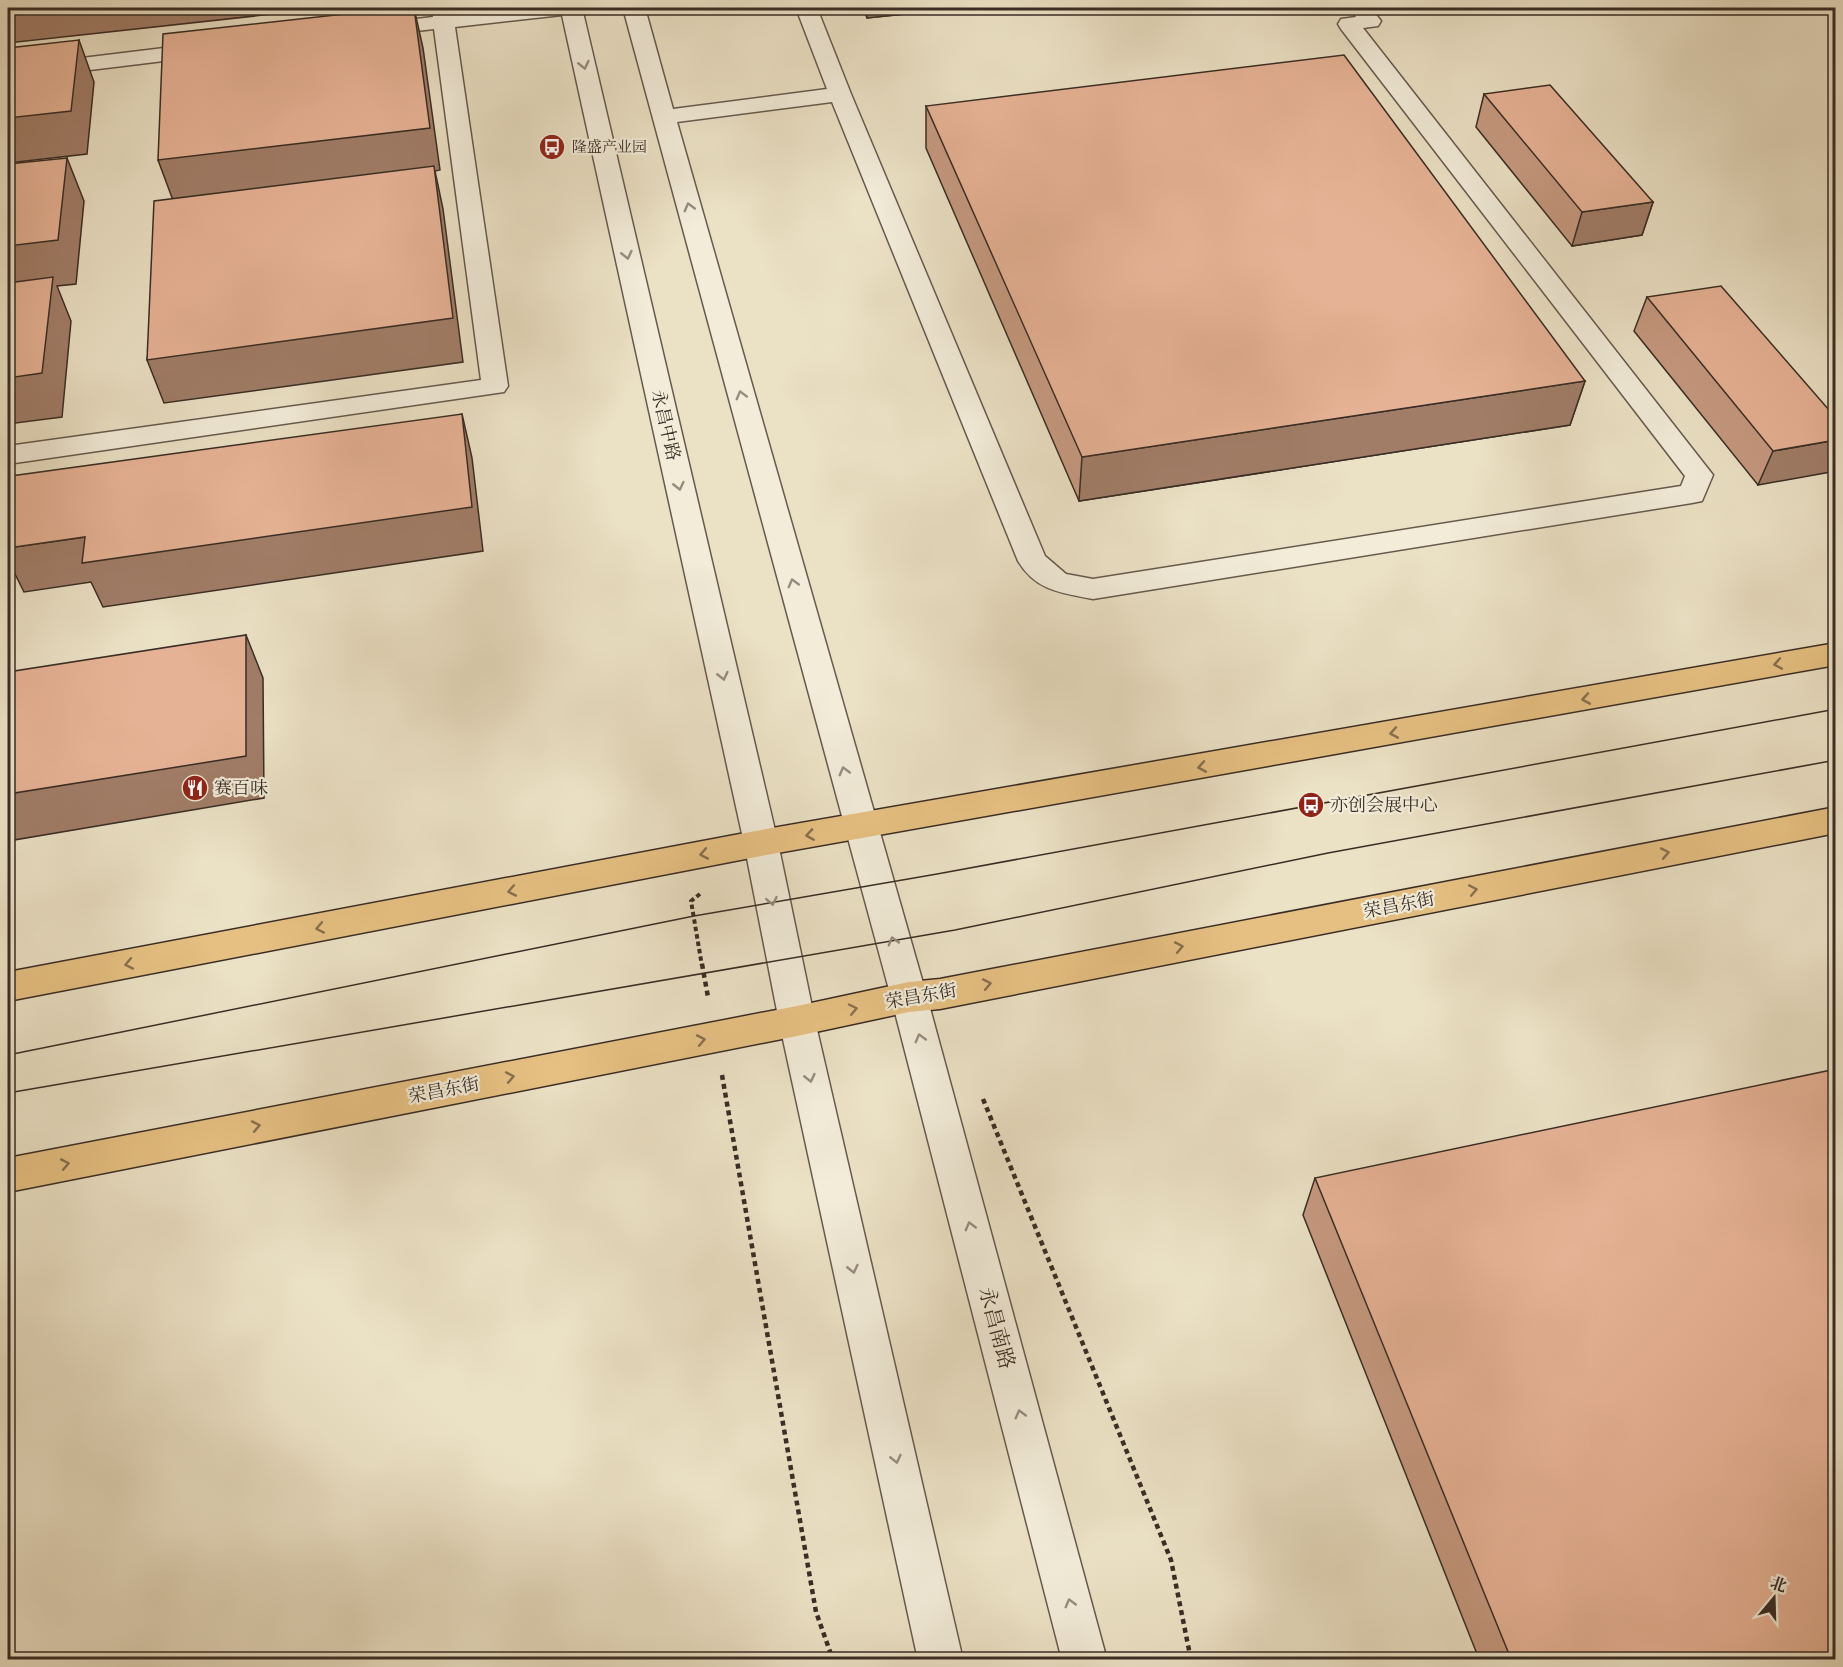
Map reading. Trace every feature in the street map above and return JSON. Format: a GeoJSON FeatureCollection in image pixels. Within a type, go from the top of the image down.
{"type":"FeatureCollection","features":[{"type":"Feature","properties":{"kind":"main road"},"geometry":{"type":"LineString","coordinates":[[8,987],[761,843],[860,828],[1836,654]]}},
{"type":"Feature","properties":{"kind":"main road","name":"荣昌东街"},"geometry":{"type":"LineString","coordinates":[[8,1175],[797,1021],[909,997],[940,994],[1836,820]]}},
{"type":"Feature","properties":{"kind":"street"},"geometry":{"type":"LineString","coordinates":[[350,33],[443,15],[569,8]]}},
{"type":"Feature","properties":{"kind":"street","name":"永昌中路"},"geometry":{"type":"LineString","coordinates":[[569,8],[761,843],[797,1021]]}},
{"type":"Feature","properties":{"kind":"street"},"geometry":{"type":"LineString","coordinates":[[634,8],[860,828]]}},
{"type":"Feature","properties":{"kind":"street"},"geometry":{"type":"LineString","coordinates":[[807,8],[840,94],[1033,561],[1057,582],[1093,589],[1692,494],[1699,475],[1349,24],[1370,21],[1360,8]]}},
{"type":"Feature","properties":{"kind":"street"},"geometry":{"type":"LineString","coordinates":[[8,455],[495,386],[443,15]]}},
{"type":"Feature","properties":{"kind":"street"},"geometry":{"type":"LineString","coordinates":[[8,74],[220,48]]}},
{"type":"Feature","properties":{"kind":"street"},"geometry":{"type":"LineString","coordinates":[[664,117],[840,94]]}},
{"type":"Feature","properties":{"kind":"street","name":"永昌南路"},"geometry":{"type":"LineString","coordinates":[[860,828],[909,997],[1084,1659]]}},
{"type":"Feature","properties":{"kind":"street"},"geometry":{"type":"LineString","coordinates":[[797,1021],[940,1659]]}},
{"type":"Feature","properties":{"kind":"path"},"geometry":{"type":"LineString","coordinates":[[708,887],[691,902],[816,1612],[833,1659]]}},
{"type":"Feature","properties":{"kind":"path"},"geometry":{"type":"LineString","coordinates":[[979,1088],[1171,1560],[1191,1659]]}},
{"type":"Feature","properties":{"kind":"building"},"geometry":{"type":"Polygon","coordinates":[[[414,8],[430,128],[158,160],[163,34],[414,8]]]}},
{"type":"Feature","properties":{"kind":"building"},"geometry":{"type":"Polygon","coordinates":[[[79,40],[71,111],[8,118],[8,48],[79,40]]]}},
{"type":"Feature","properties":{"kind":"building"},"geometry":{"type":"Polygon","coordinates":[[[1344,55],[1585,381],[1082,457],[926,106],[1344,55]]]}},
{"type":"Feature","properties":{"kind":"building"},"geometry":{"type":"Polygon","coordinates":[[[1550,85],[1653,202],[1582,212],[1484,94],[1550,85]]]}},
{"type":"Feature","properties":{"kind":"building"},"geometry":{"type":"Polygon","coordinates":[[[67,158],[58,240],[8,246],[8,164],[67,158]]]}},
{"type":"Feature","properties":{"kind":"building"},"geometry":{"type":"Polygon","coordinates":[[[434,166],[453,318],[147,360],[154,201],[434,166]]]}},
{"type":"Feature","properties":{"kind":"building"},"geometry":{"type":"Polygon","coordinates":[[[53,277],[42,373],[8,378],[8,283],[53,277]]]}},
{"type":"Feature","properties":{"kind":"building"},"geometry":{"type":"Polygon","coordinates":[[[1721,286],[1836,418],[1836,440],[1773,451],[1647,297],[1721,286]]]}},
{"type":"Feature","properties":{"kind":"building"},"geometry":{"type":"Polygon","coordinates":[[[462,414],[472,507],[82,563],[85,537],[8,548],[8,502],[11,476],[462,414]]]}},
{"type":"Feature","properties":{"kind":"building"},"geometry":{"type":"Polygon","coordinates":[[[246,635],[246,756],[8,794],[8,672],[246,635]]]}},
{"type":"Feature","properties":{"kind":"building"},"geometry":{"type":"Polygon","coordinates":[[[1836,1069],[1836,1659],[1511,1659],[1315,1178],[1836,1069]]]}},
{"type":"Feature","properties":{"kind":"tram line"},"geometry":{"type":"LineString","coordinates":[[8,1055],[694,916],[937,874],[1836,709]]}},
{"type":"Feature","properties":{"kind":"tram line"},"geometry":{"type":"LineString","coordinates":[[8,1093],[955,930],[1328,853],[1836,760]]}},
{"type":"Feature","properties":{"kind":"place","name":"隆盛产业园"},"geometry":{"type":"Point","coordinates":[552,147]}},
{"type":"Feature","properties":{"kind":"place","name":"赛百味"},"geometry":{"type":"Point","coordinates":[195,788]}},
{"type":"Feature","properties":{"kind":"place","name":"亦创会展中心"},"geometry":{"type":"Point","coordinates":[1311,805]}}]}
